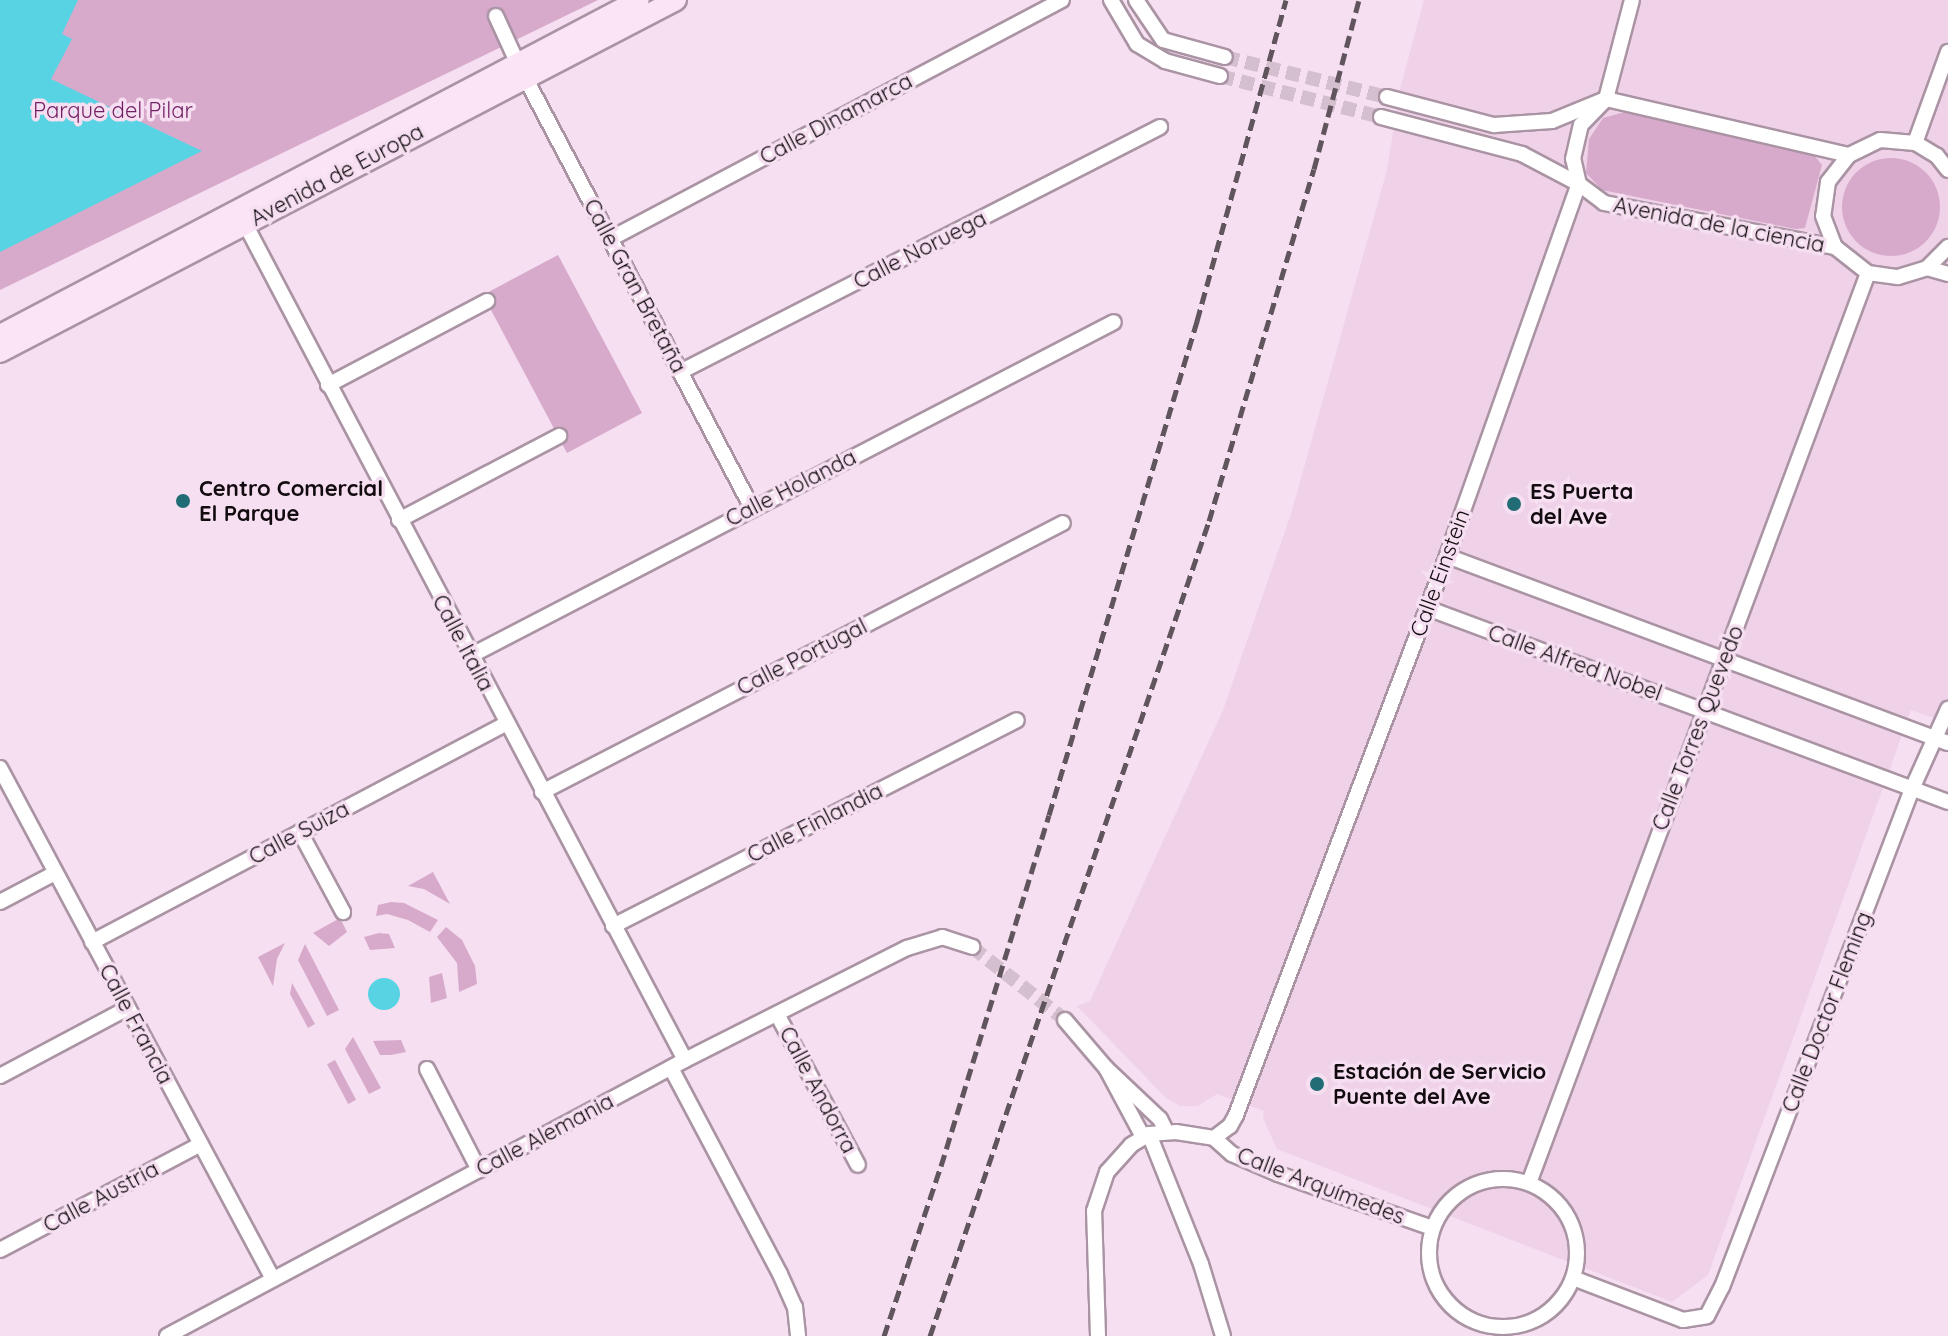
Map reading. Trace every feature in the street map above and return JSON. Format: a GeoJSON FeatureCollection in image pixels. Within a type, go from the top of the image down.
{"type":"FeatureCollection","features":[{"type":"Feature","properties":{"kind":"main road","name":"Avenida de Europa"},"geometry":{"type":"LineString","coordinates":[[521,71],[639,0]]}},
{"type":"Feature","properties":{"kind":"main road","name":"Avenida de Europa"},"geometry":{"type":"LineString","coordinates":[[0,352],[242,217],[521,71],[676,0]]}},
{"type":"Feature","properties":{"kind":"main road","name":"Avenida de Europa"},"geometry":{"type":"LineString","coordinates":[[0,335],[242,217]]}},
{"type":"Feature","properties":{"kind":"street","name":"Calle Dinamarca"},"geometry":{"type":"LineString","coordinates":[[610,239],[1062,0]]}},
{"type":"Feature","properties":{"kind":"street"},"geometry":{"type":"LineString","coordinates":[[1111,0],[1137,44],[1165,61],[1220,76]]}},
{"type":"Feature","properties":{"kind":"street"},"geometry":{"type":"LineString","coordinates":[[1136,0],[1163,40],[1225,57]]}},
{"type":"Feature","properties":{"kind":"street","name":"Calle Einstein"},"geometry":{"type":"LineString","coordinates":[[1214,1138],[1230,1126],[1236,1115],[1447,556],[1579,184],[1573,159],[1581,125],[1606,99],[1632,0]]}},
{"type":"Feature","properties":{"kind":"street","name":"Calle Gran Bretaña"},"geometry":{"type":"LineString","coordinates":[[496,16],[521,71],[752,508]]}},
{"type":"Feature","properties":{"kind":"street"},"geometry":{"type":"LineString","coordinates":[[1915,143],[1948,52]]}},
{"type":"Feature","properties":{"kind":"street"},"geometry":{"type":"LineString","coordinates":[[1387,97],[1494,125],[1552,121],[1606,99],[1849,155]]}},
{"type":"Feature","properties":{"kind":"street","name":"Avenida de la ciencia"},"geometry":{"type":"LineString","coordinates":[[1381,117],[1522,154],[1579,184],[1604,203],[1835,247]]}},
{"type":"Feature","properties":{"kind":"street","name":"Calle Noruega"},"geometry":{"type":"LineString","coordinates":[[680,372],[1160,127]]}},
{"type":"Feature","properties":{"kind":"street"},"geometry":{"type":"LineString","coordinates":[[1948,170],[1937,156],[1915,143],[1880,140],[1849,155],[1828,182],[1823,216],[1835,247],[1868,273],[1898,277],[1927,268],[1948,247]]}},
{"type":"Feature","properties":{"kind":"street","name":"Calle Italia"},"geometry":{"type":"LineString","coordinates":[[242,217],[505,724],[685,1060]]}},
{"type":"Feature","properties":{"kind":"street"},"geometry":{"type":"LineString","coordinates":[[1927,268],[1948,274]]}},
{"type":"Feature","properties":{"kind":"street","name":"Calle Torres Quevedo"},"geometry":{"type":"LineString","coordinates":[[1529,1183],[1868,273]]}},
{"type":"Feature","properties":{"kind":"street"},"geometry":{"type":"LineString","coordinates":[[328,385],[487,301]]}},
{"type":"Feature","properties":{"kind":"street","name":"Calle Holanda"},"geometry":{"type":"LineString","coordinates":[[470,656],[1114,322]]}},
{"type":"Feature","properties":{"kind":"street"},"geometry":{"type":"LineString","coordinates":[[399,520],[559,436]]}},
{"type":"Feature","properties":{"kind":"street","name":"Calle Portugal"},"geometry":{"type":"LineString","coordinates":[[542,792],[1063,523]]}},
{"type":"Feature","properties":{"kind":"street"},"geometry":{"type":"LineString","coordinates":[[1447,556],[1942,741]]}},
{"type":"Feature","properties":{"kind":"street","name":"Calle Alfred Nobel"},"geometry":{"type":"LineString","coordinates":[[1427,608],[1948,802]]}},
{"type":"Feature","properties":{"kind":"street","name":"Calle Doctor Fleming"},"geometry":{"type":"LineString","coordinates":[[1573,1278],[1683,1320],[1707,1316],[1722,1287],[1912,789],[1942,741],[1948,709]]}},
{"type":"Feature","properties":{"kind":"street","name":"Calle Finlandia"},"geometry":{"type":"LineString","coordinates":[[613,926],[1017,720]]}},
{"type":"Feature","properties":{"kind":"street","name":"Calle Suiza"},"geometry":{"type":"LineString","coordinates":[[92,942],[505,724]]}},
{"type":"Feature","properties":{"kind":"street","name":"Calle Francia"},"geometry":{"type":"LineString","coordinates":[[0,768],[273,1279]]}},
{"type":"Feature","properties":{"kind":"street"},"geometry":{"type":"LineString","coordinates":[[300,832],[343,912]]}},
{"type":"Feature","properties":{"kind":"street"},"geometry":{"type":"LineString","coordinates":[[0,902],[55,873]]}},
{"type":"Feature","properties":{"kind":"street","name":"Calle Alemania"},"geometry":{"type":"LineString","coordinates":[[167,1336],[685,1060],[927,940],[942,937],[972,947]]}},
{"type":"Feature","properties":{"kind":"street"},"geometry":{"type":"LineString","coordinates":[[0,1076],[128,1008]]}},
{"type":"Feature","properties":{"kind":"street","name":"Calle Andorra"},"geometry":{"type":"LineString","coordinates":[[777,1014],[858,1165]]}},
{"type":"Feature","properties":{"kind":"street"},"geometry":{"type":"LineString","coordinates":[[1065,1020],[1106,1068],[1160,1119],[1166,1131]]}},
{"type":"Feature","properties":{"kind":"street"},"geometry":{"type":"LineString","coordinates":[[671,1068],[780,1274],[795,1307],[798,1336]]}},
{"type":"Feature","properties":{"kind":"street"},"geometry":{"type":"LineString","coordinates":[[1106,1068],[1146,1136],[1201,1264],[1223,1336]]}},
{"type":"Feature","properties":{"kind":"street"},"geometry":{"type":"LineString","coordinates":[[427,1069],[479,1170]]}},
{"type":"Feature","properties":{"kind":"street"},"geometry":{"type":"LineString","coordinates":[[1098,1336],[1094,1211],[1107,1172],[1131,1145],[1146,1136],[1166,1131],[1214,1138]]}},
{"type":"Feature","properties":{"kind":"street","name":"Calle Arquímedes"},"geometry":{"type":"LineString","coordinates":[[1214,1138],[1232,1154],[1278,1174],[1432,1228]]}},
{"type":"Feature","properties":{"kind":"street","name":"Calle Austria"},"geometry":{"type":"LineString","coordinates":[[0,1250],[201,1144]]}},
{"type":"Feature","properties":{"kind":"street"},"geometry":{"type":"LineString","coordinates":[[1494,1180],[1529,1183],[1549,1195],[1569,1222],[1577,1256],[1573,1278],[1560,1301],[1540,1317],[1516,1326],[1490,1326],[1466,1318],[1446,1301],[1433,1279],[1428,1253],[1432,1228],[1444,1207],[1461,1191],[1494,1180]]}},
{"type":"Feature","properties":{"kind":"shaded area"},"geometry":{"type":"Polygon","coordinates":[[[1424,0],[1948,0],[1948,723],[1911,710],[1708,1275],[1672,1302],[1277,1149],[1263,1118],[1264,1111],[1217,1094],[1198,1106],[1180,1106],[1166,1098],[1077,1006],[1090,1001],[1223,710],[1291,514],[1387,170],[1400,89],[1424,0]]]}},
{"type":"Feature","properties":{"kind":"green space","name":"Parque del Pilar"},"geometry":{"type":"Polygon","coordinates":[[[0,0],[598,0],[0,290],[0,0]]]}},
{"type":"Feature","properties":{"kind":"green space"},"geometry":{"type":"Polygon","coordinates":[[[1625,112],[1813,154],[1822,165],[1805,228],[1795,229],[1602,190],[1586,173],[1589,139],[1603,118],[1625,112]]]}},
{"type":"Feature","properties":{"kind":"green space"},"geometry":{"type":"Polygon","coordinates":[[[1891,158],[1910,161],[1926,172],[1937,188],[1940,207],[1937,226],[1926,242],[1910,253],[1891,256],[1872,253],[1856,242],[1845,226],[1842,207],[1845,188],[1856,172],[1872,161],[1891,158]]]}},
{"type":"Feature","properties":{"kind":"green space"},"geometry":{"type":"Polygon","coordinates":[[[558,255],[642,413],[567,453],[483,295],[558,255]]]}},
{"type":"Feature","properties":{"kind":"green space"},"geometry":{"type":"Polygon","coordinates":[[[433,872],[450,904],[424,889],[408,886],[433,872]]]}},
{"type":"Feature","properties":{"kind":"green space"},"geometry":{"type":"Polygon","coordinates":[[[404,903],[438,920],[430,932],[408,920],[387,914],[376,916],[378,905],[404,903]]]}},
{"type":"Feature","properties":{"kind":"green space"},"geometry":{"type":"Polygon","coordinates":[[[340,918],[347,932],[329,946],[313,933],[340,918]]]}},
{"type":"Feature","properties":{"kind":"green space"},"geometry":{"type":"Polygon","coordinates":[[[446,927],[462,940],[475,966],[477,984],[459,992],[457,963],[437,937],[446,927]]]}},
{"type":"Feature","properties":{"kind":"green space"},"geometry":{"type":"Polygon","coordinates":[[[389,934],[395,948],[370,950],[364,937],[389,934]]]}},
{"type":"Feature","properties":{"kind":"green space"},"geometry":{"type":"Polygon","coordinates":[[[285,943],[277,959],[273,986],[258,957],[285,943]]]}},
{"type":"Feature","properties":{"kind":"green space"},"geometry":{"type":"Polygon","coordinates":[[[305,944],[339,1010],[327,1016],[298,960],[305,944]]]}},
{"type":"Feature","properties":{"kind":"green space"},"geometry":{"type":"Polygon","coordinates":[[[442,973],[447,998],[431,1003],[429,977],[442,973]]]}},
{"type":"Feature","properties":{"kind":"green space"},"geometry":{"type":"Polygon","coordinates":[[[292,983],[315,1024],[308,1028],[290,994],[292,983]]]}},
{"type":"Feature","properties":{"kind":"green space"},"geometry":{"type":"Polygon","coordinates":[[[353,1037],[381,1088],[369,1094],[345,1049],[353,1037]]]}},
{"type":"Feature","properties":{"kind":"green space"},"geometry":{"type":"Polygon","coordinates":[[[401,1040],[406,1052],[391,1055],[380,1055],[373,1041],[401,1040]]]}},
{"type":"Feature","properties":{"kind":"green space"},"geometry":{"type":"Polygon","coordinates":[[[335,1060],[356,1100],[348,1104],[327,1064],[335,1060]]]}},
{"type":"Feature","properties":{"kind":"water"},"geometry":{"type":"Polygon","coordinates":[[[0,0],[78,0],[62,34],[72,39],[51,79],[202,151],[0,252],[0,0]]]}},
{"type":"Feature","properties":{"kind":"water"},"geometry":{"type":"Polygon","coordinates":[[[384,978],[395,983],[400,994],[395,1005],[384,1010],[373,1005],[368,994],[373,983],[384,978]]]}},
{"type":"Feature","properties":{"kind":"tunnel"},"geometry":{"type":"LineString","coordinates":[[1225,57],[1387,97]]}},
{"type":"Feature","properties":{"kind":"tunnel"},"geometry":{"type":"LineString","coordinates":[[1220,76],[1381,117]]}},
{"type":"Feature","properties":{"kind":"tunnel"},"geometry":{"type":"LineString","coordinates":[[972,947],[1065,1020]]}},
{"type":"Feature","properties":{"kind":"railway"},"geometry":{"type":"LineString","coordinates":[[884,1336],[941,1166],[1049,815],[1197,321],[1286,0]]}},
{"type":"Feature","properties":{"kind":"railway"},"geometry":{"type":"LineString","coordinates":[[930,1336],[1209,521],[1314,169],[1359,0]]}},
{"type":"Feature","properties":{"kind":"place","name":"Centro Comercial El Parque"},"geometry":{"type":"Point","coordinates":[183,501]}},
{"type":"Feature","properties":{"kind":"place","name":"ES Puerta del Ave"},"geometry":{"type":"Point","coordinates":[1514,504]}},
{"type":"Feature","properties":{"kind":"place","name":"Estación de Servicio Puente del Ave"},"geometry":{"type":"Point","coordinates":[1317,1084]}}]}
